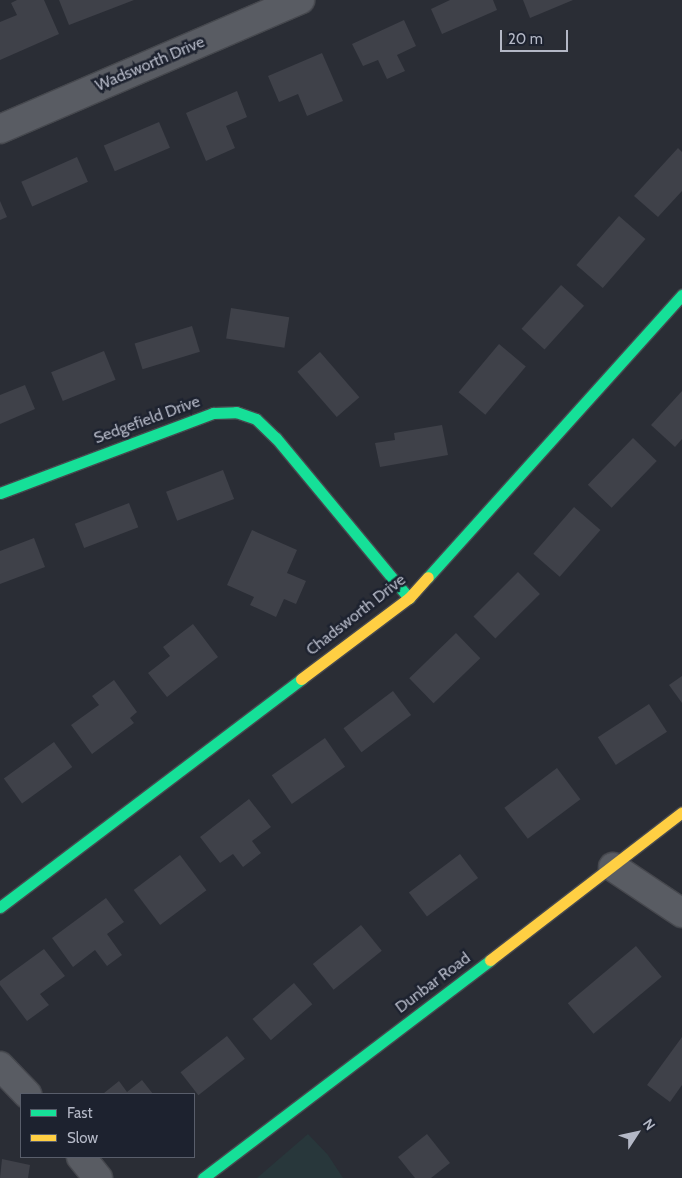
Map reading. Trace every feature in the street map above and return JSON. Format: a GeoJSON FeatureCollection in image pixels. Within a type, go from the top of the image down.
{"type":"FeatureCollection","features":[{"type":"Feature","properties":{"kind":"street","name":"Wadsworth Drive"},"geometry":{"type":"LineString","coordinates":[[0,129],[300,0]]}},
{"type":"Feature","properties":{"kind":"street","name":"Chadsworth Drive"},"geometry":{"type":"LineString","coordinates":[[0,907],[409,598],[682,295]]}},
{"type":"Feature","properties":{"kind":"street","name":"Sedgefield Drive"},"geometry":{"type":"LineString","coordinates":[[0,493],[213,413],[236,412],[256,419],[276,438],[409,598]]}},
{"type":"Feature","properties":{"kind":"street","name":"Dunbar Road"},"geometry":{"type":"LineString","coordinates":[[203,1178],[613,867],[682,812]]}},
{"type":"Feature","properties":{"kind":"street"},"geometry":{"type":"LineString","coordinates":[[613,867],[682,913]]}},
{"type":"Feature","properties":{"kind":"street"},"geometry":{"type":"LineString","coordinates":[[0,1066],[26,1093]]}},
{"type":"Feature","properties":{"kind":"street"},"geometry":{"type":"LineString","coordinates":[[82,1158],[98,1178]]}},
{"type":"Feature","properties":{"kind":"shaded area"},"geometry":{"type":"Polygon","coordinates":[[[308,1134],[328,1155],[343,1178],[257,1178],[308,1134]]]}},
{"type":"Feature","properties":{"kind":"building"},"geometry":{"type":"Polygon","coordinates":[[[17,0],[44,0],[59,34],[0,60],[0,22],[17,15],[11,3],[17,0]]]}},
{"type":"Feature","properties":{"kind":"building"},"geometry":{"type":"Polygon","coordinates":[[[59,0],[134,0],[69,25],[59,0]]]}},
{"type":"Feature","properties":{"kind":"building"},"geometry":{"type":"Polygon","coordinates":[[[450,0],[493,0],[497,10],[442,34],[431,9],[450,0]]]}},
{"type":"Feature","properties":{"kind":"building"},"geometry":{"type":"Polygon","coordinates":[[[523,0],[573,0],[530,18],[523,0]]]}},
{"type":"Feature","properties":{"kind":"building"},"geometry":{"type":"Polygon","coordinates":[[[404,20],[416,46],[397,55],[405,71],[387,79],[378,60],[363,66],[352,44],[404,20]]]}},
{"type":"Feature","properties":{"kind":"building"},"geometry":{"type":"Polygon","coordinates":[[[322,53],[343,101],[307,116],[298,94],[279,102],[268,76],[322,53]]]}},
{"type":"Feature","properties":{"kind":"building"},"geometry":{"type":"Polygon","coordinates":[[[237,91],[247,117],[226,126],[235,148],[206,161],[186,113],[237,91]]]}},
{"type":"Feature","properties":{"kind":"building"},"geometry":{"type":"Polygon","coordinates":[[[159,122],[170,148],[115,171],[104,145],[159,122]]]}},
{"type":"Feature","properties":{"kind":"building"},"geometry":{"type":"Polygon","coordinates":[[[678,148],[682,152],[682,191],[658,217],[634,196],[678,148]]]}},
{"type":"Feature","properties":{"kind":"building"},"geometry":{"type":"Polygon","coordinates":[[[77,157],[88,182],[32,206],[21,182],[77,157]]]}},
{"type":"Feature","properties":{"kind":"building"},"geometry":{"type":"Polygon","coordinates":[[[0,201],[7,217],[0,220],[0,201]]]}},
{"type":"Feature","properties":{"kind":"building"},"geometry":{"type":"Polygon","coordinates":[[[619,216],[645,239],[603,288],[576,265],[619,216]]]}},
{"type":"Feature","properties":{"kind":"building"},"geometry":{"type":"Polygon","coordinates":[[[561,285],[584,306],[545,350],[522,329],[561,285]]]}},
{"type":"Feature","properties":{"kind":"building"},"geometry":{"type":"Polygon","coordinates":[[[231,308],[289,317],[284,348],[226,339],[231,308]]]}},
{"type":"Feature","properties":{"kind":"building"},"geometry":{"type":"Polygon","coordinates":[[[192,326],[200,352],[143,369],[135,344],[192,326]]]}},
{"type":"Feature","properties":{"kind":"building"},"geometry":{"type":"Polygon","coordinates":[[[499,344],[526,366],[485,415],[459,392],[499,344]]]}},
{"type":"Feature","properties":{"kind":"building"},"geometry":{"type":"Polygon","coordinates":[[[104,351],[116,380],[63,401],[51,372],[104,351]]]}},
{"type":"Feature","properties":{"kind":"building"},"geometry":{"type":"Polygon","coordinates":[[[320,352],[359,397],[337,417],[297,372],[320,352]]]}},
{"type":"Feature","properties":{"kind":"building"},"geometry":{"type":"Polygon","coordinates":[[[25,385],[35,409],[0,424],[0,395],[25,385]]]}},
{"type":"Feature","properties":{"kind":"building"},"geometry":{"type":"Polygon","coordinates":[[[682,391],[682,439],[675,447],[651,425],[682,391]]]}},
{"type":"Feature","properties":{"kind":"building"},"geometry":{"type":"Polygon","coordinates":[[[442,425],[448,455],[380,467],[375,443],[395,440],[394,433],[442,425]]]}},
{"type":"Feature","properties":{"kind":"building"},"geometry":{"type":"Polygon","coordinates":[[[633,438],[657,461],[612,508],[588,485],[633,438]]]}},
{"type":"Feature","properties":{"kind":"building"},"geometry":{"type":"Polygon","coordinates":[[[223,470],[234,499],[177,521],[166,492],[223,470]]]}},
{"type":"Feature","properties":{"kind":"building"},"geometry":{"type":"Polygon","coordinates":[[[129,503],[138,527],[84,548],[75,524],[129,503]]]}},
{"type":"Feature","properties":{"kind":"building"},"geometry":{"type":"Polygon","coordinates":[[[574,507],[600,530],[560,577],[533,554],[574,507]]]}},
{"type":"Feature","properties":{"kind":"building"},"geometry":{"type":"Polygon","coordinates":[[[252,530],[297,550],[287,573],[306,581],[296,604],[284,599],[276,617],[250,605],[254,597],[227,585],[252,530]]]}},
{"type":"Feature","properties":{"kind":"building"},"geometry":{"type":"Polygon","coordinates":[[[34,538],[45,567],[0,584],[0,551],[34,538]]]}},
{"type":"Feature","properties":{"kind":"building"},"geometry":{"type":"Polygon","coordinates":[[[518,572],[540,594],[495,638],[473,617],[518,572]]]}},
{"type":"Feature","properties":{"kind":"building"},"geometry":{"type":"Polygon","coordinates":[[[193,624],[218,657],[167,697],[148,673],[170,656],[163,647],[193,624]]]}},
{"type":"Feature","properties":{"kind":"building"},"geometry":{"type":"Polygon","coordinates":[[[456,633],[480,658],[434,703],[409,678],[456,633]]]}},
{"type":"Feature","properties":{"kind":"building"},"geometry":{"type":"Polygon","coordinates":[[[682,676],[682,703],[669,685],[682,676]]]}},
{"type":"Feature","properties":{"kind":"building"},"geometry":{"type":"Polygon","coordinates":[[[114,680],[137,712],[130,718],[134,723],[92,754],[71,725],[99,705],[92,696],[114,680]]]}},
{"type":"Feature","properties":{"kind":"building"},"geometry":{"type":"Polygon","coordinates":[[[393,691],[411,715],[362,752],[343,728],[393,691]]]}},
{"type":"Feature","properties":{"kind":"building"},"geometry":{"type":"Polygon","coordinates":[[[649,704],[667,732],[616,765],[598,737],[649,704]]]}},
{"type":"Feature","properties":{"kind":"building"},"geometry":{"type":"Polygon","coordinates":[[[325,738],[345,767],[292,804],[272,775],[325,738]]]}},
{"type":"Feature","properties":{"kind":"building"},"geometry":{"type":"Polygon","coordinates":[[[54,742],[72,767],[22,804],[4,778],[54,742]]]}},
{"type":"Feature","properties":{"kind":"building"},"geometry":{"type":"Polygon","coordinates":[[[557,768],[580,799],[528,839],[504,808],[557,768]]]}},
{"type":"Feature","properties":{"kind":"building"},"geometry":{"type":"Polygon","coordinates":[[[249,799],[271,827],[252,841],[261,853],[243,867],[233,854],[220,863],[200,837],[249,799]]]}},
{"type":"Feature","properties":{"kind":"building"},"geometry":{"type":"Polygon","coordinates":[[[460,854],[478,878],[427,916],[409,893],[460,854]]]}},
{"type":"Feature","properties":{"kind":"building"},"geometry":{"type":"Polygon","coordinates":[[[180,855],[206,890],[160,925],[134,890],[180,855]]]}},
{"type":"Feature","properties":{"kind":"building"},"geometry":{"type":"Polygon","coordinates":[[[106,898],[124,922],[107,934],[122,955],[107,966],[95,950],[73,967],[52,938],[106,898]]]}},
{"type":"Feature","properties":{"kind":"building"},"geometry":{"type":"Polygon","coordinates":[[[361,925],[382,951],[334,990],[313,964],[361,925]]]}},
{"type":"Feature","properties":{"kind":"building"},"geometry":{"type":"Polygon","coordinates":[[[636,946],[662,977],[594,1034],[568,1003],[636,946]]]}},
{"type":"Feature","properties":{"kind":"building"},"geometry":{"type":"Polygon","coordinates":[[[44,949],[65,976],[40,994],[49,1005],[27,1021],[0,985],[0,981],[44,949]]]}},
{"type":"Feature","properties":{"kind":"building"},"geometry":{"type":"Polygon","coordinates":[[[294,983],[312,1004],[271,1040],[252,1019],[294,983]]]}},
{"type":"Feature","properties":{"kind":"building"},"geometry":{"type":"Polygon","coordinates":[[[227,1036],[245,1059],[198,1095],[181,1072],[227,1036]]]}},
{"type":"Feature","properties":{"kind":"building"},"geometry":{"type":"Polygon","coordinates":[[[682,1037],[682,1085],[670,1102],[647,1085],[682,1037]]]}},
{"type":"Feature","properties":{"kind":"building"},"geometry":{"type":"Polygon","coordinates":[[[142,1080],[152,1093],[104,1093],[119,1081],[127,1092],[142,1080]]]}},
{"type":"Feature","properties":{"kind":"building"},"geometry":{"type":"Polygon","coordinates":[[[427,1134],[450,1163],[431,1178],[415,1178],[398,1157],[427,1134]]]}},
{"type":"Feature","properties":{"kind":"building"},"geometry":{"type":"Polygon","coordinates":[[[2,1159],[30,1165],[28,1178],[0,1178],[2,1159]]]}},
{"type":"Feature","properties":{"kind":"traffic: fast"},"geometry":{"type":"LineString","coordinates":[[428,577],[682,295]]}},
{"type":"Feature","properties":{"kind":"traffic: fast"},"geometry":{"type":"LineString","coordinates":[[0,493],[213,413],[236,412],[256,419],[276,438],[409,598]]}},
{"type":"Feature","properties":{"kind":"traffic: fast"},"geometry":{"type":"LineString","coordinates":[[0,907],[301,679]]}},
{"type":"Feature","properties":{"kind":"traffic: fast"},"geometry":{"type":"LineString","coordinates":[[203,1178],[490,960]]}},
{"type":"Feature","properties":{"kind":"traffic: slow"},"geometry":{"type":"LineString","coordinates":[[301,679],[409,598],[428,577]]}},
{"type":"Feature","properties":{"kind":"traffic: slow"},"geometry":{"type":"LineString","coordinates":[[490,960],[682,812]]}}]}
